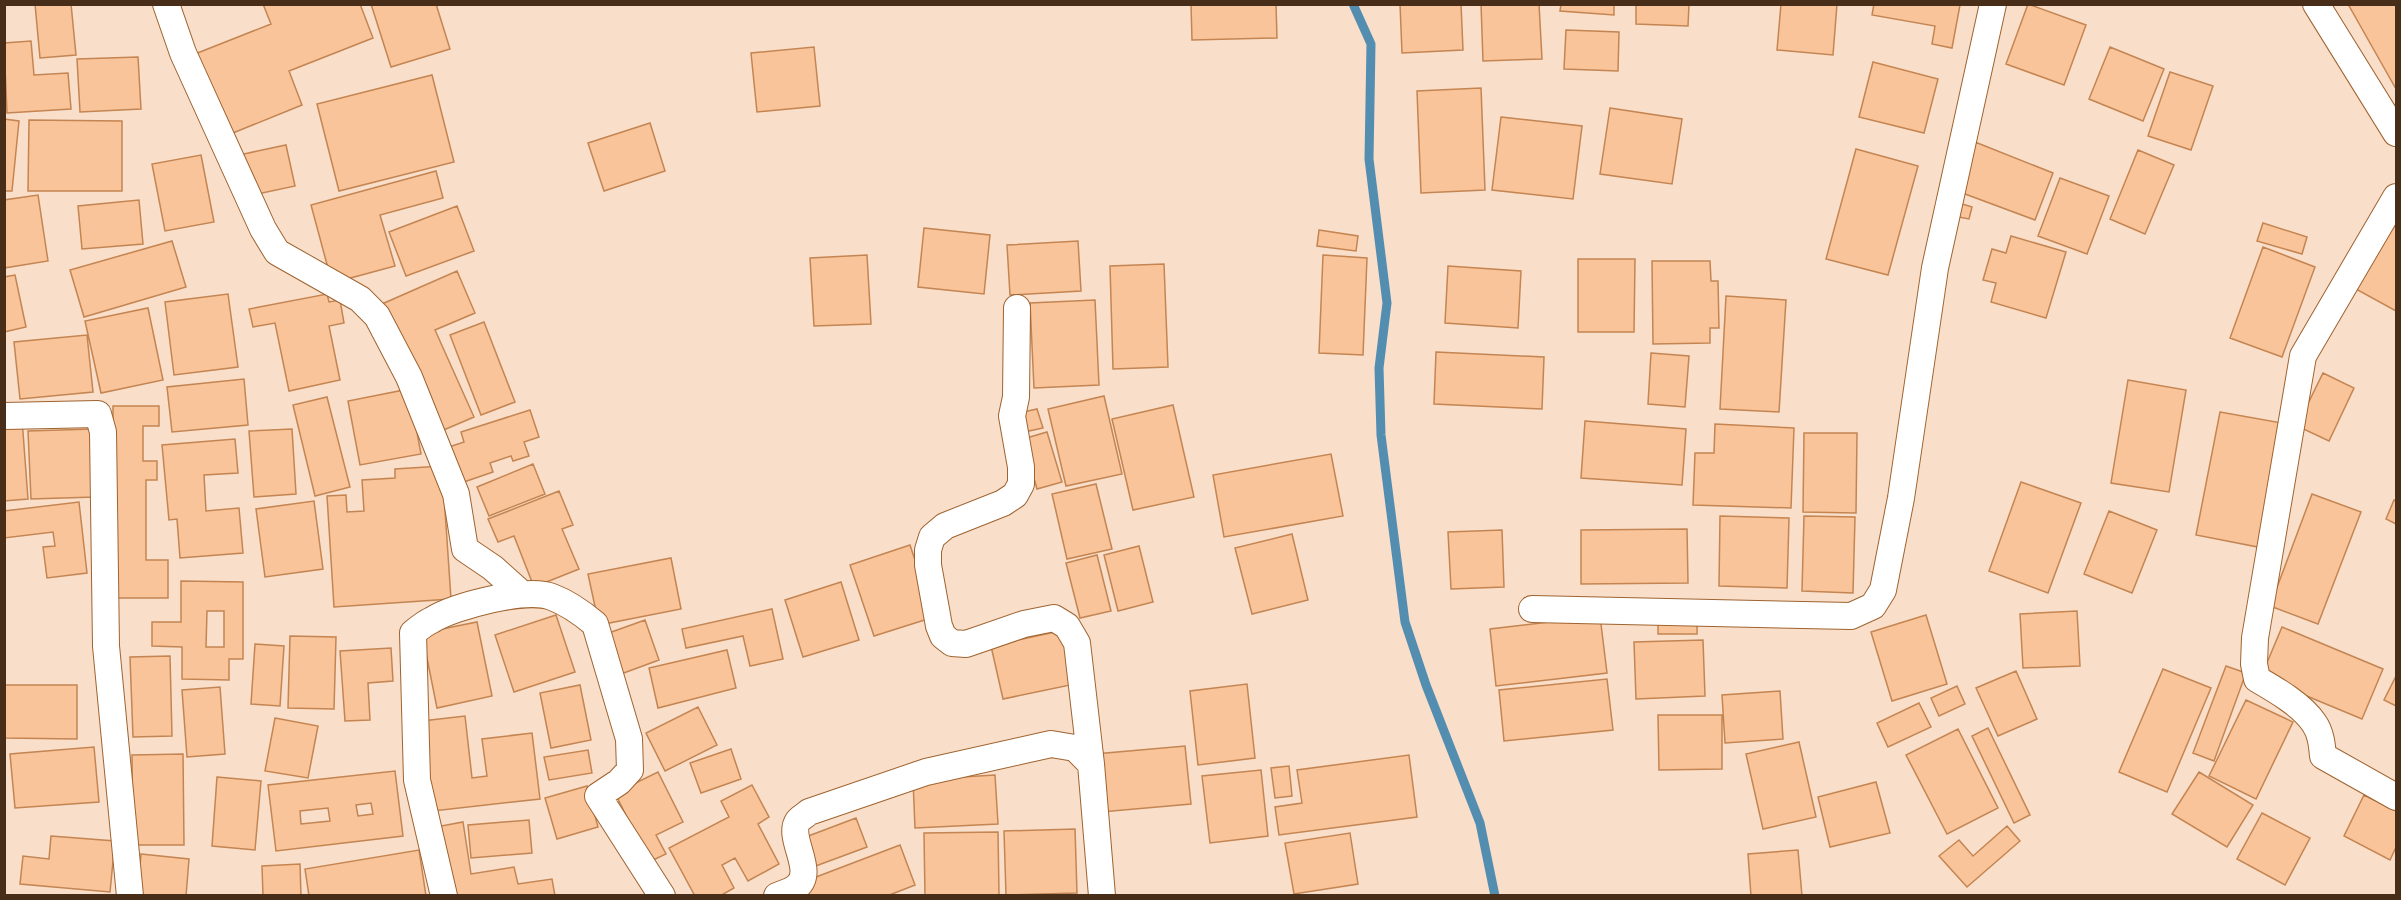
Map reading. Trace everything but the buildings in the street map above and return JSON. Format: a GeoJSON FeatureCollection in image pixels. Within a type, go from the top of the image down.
{"type":"FeatureCollection","features":[{"type":"Feature","properties":{"kind":"street"},"geometry":{"type":"LineString","coordinates":[[166,4],[183,53],[263,229],[278,252],[360,299],[377,316],[409,377],[456,494],[465,549],[493,568],[522,594]]}},
{"type":"Feature","properties":{"kind":"street"},"geometry":{"type":"LineString","coordinates":[[1532,609],[1851,616],[1873,606],[1883,590],[1901,498],[1935,268],[1993,4]]}},
{"type":"Feature","properties":{"kind":"street"},"geometry":{"type":"LineString","coordinates":[[2316,4],[2397,134]]}},
{"type":"Feature","properties":{"kind":"street"},"geometry":{"type":"LineString","coordinates":[[2397,197],[2303,356],[2284,479],[2255,638],[2254,664],[2257,680],[2305,713],[2315,724],[2321,740],[2323,756],[2397,797]]}},
{"type":"Feature","properties":{"kind":"street"},"geometry":{"type":"LineString","coordinates":[[1017,308],[1016,398],[1012,416],[1022,467],[1021,484],[1015,495],[1003,503],[945,526],[932,537],[928,550],[928,566],[939,626],[943,636],[952,643],[966,644],[1024,624],[1054,618],[1067,626],[1077,643],[1091,764],[1102,896]]}},
{"type":"Feature","properties":{"kind":"street"},"geometry":{"type":"LineString","coordinates":[[4,416],[98,414],[103,432],[106,646],[130,896]]}},
{"type":"Feature","properties":{"kind":"street"},"geometry":{"type":"LineString","coordinates":[[444,896],[417,780],[412,633],[433,618],[500,597],[522,594],[551,596],[580,612],[595,624],[629,739],[630,770],[619,782],[598,796],[662,896]]}},
{"type":"Feature","properties":{"kind":"street"},"geometry":{"type":"LineString","coordinates":[[777,896],[797,888],[804,877],[795,832],[798,822],[809,812],[926,772],[1050,744],[1075,748],[1091,764]]}},
{"type":"Feature","properties":{"kind":"waterway"},"geometry":{"type":"LineString","coordinates":[[1353,4],[1371,44],[1369,159],[1387,303],[1379,368],[1381,435],[1405,622],[1426,685],[1480,823],[1495,896]]}}]}
